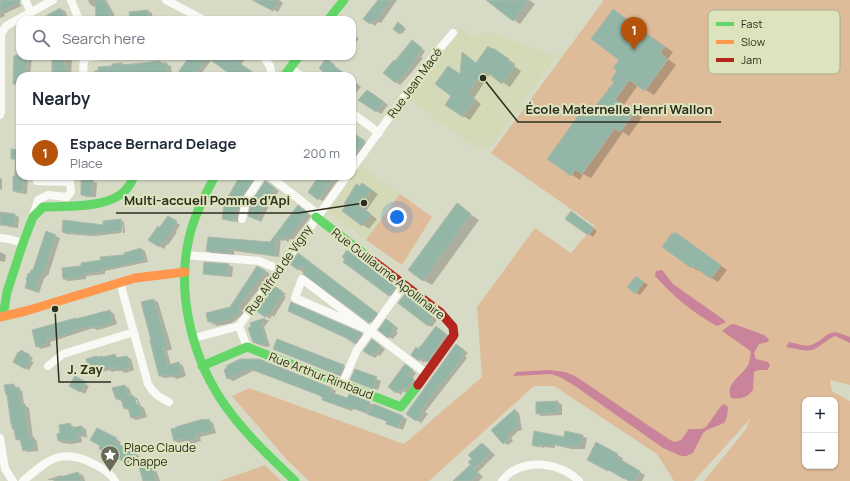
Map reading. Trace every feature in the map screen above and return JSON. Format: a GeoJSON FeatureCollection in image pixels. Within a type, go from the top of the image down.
{"type":"FeatureCollection","features":[{"type":"Feature","properties":{"kind":"street"},"geometry":{"type":"LineString","coordinates":[[25,0],[31,12]]}},
{"type":"Feature","properties":{"kind":"street"},"geometry":{"type":"LineString","coordinates":[[24,16],[53,0]]}},
{"type":"Feature","properties":{"kind":"street"},"geometry":{"type":"LineString","coordinates":[[71,0],[77,16]]}},
{"type":"Feature","properties":{"kind":"street"},"geometry":{"type":"LineString","coordinates":[[166,0],[196,16]]}},
{"type":"Feature","properties":{"kind":"street"},"geometry":{"type":"LineString","coordinates":[[331,16],[344,0]]}},
{"type":"Feature","properties":{"kind":"street"},"geometry":{"type":"LineString","coordinates":[[0,115],[1,34],[6,26],[16,20]]}},
{"type":"Feature","properties":{"kind":"street","name":"Rue Jean Macé"},"geometry":{"type":"LineString","coordinates":[[379,132],[435,54],[453,33]]}},
{"type":"Feature","properties":{"kind":"street"},"geometry":{"type":"LineString","coordinates":[[83,72],[84,60]]}},
{"type":"Feature","properties":{"kind":"street"},"geometry":{"type":"LineString","coordinates":[[266,60],[270,66],[271,72]]}},
{"type":"Feature","properties":{"kind":"street"},"geometry":{"type":"LineString","coordinates":[[287,72],[296,60]]}},
{"type":"Feature","properties":{"kind":"street"},"geometry":{"type":"LineString","coordinates":[[290,68],[296,72]]}},
{"type":"Feature","properties":{"kind":"street"},"geometry":{"type":"LineString","coordinates":[[356,116],[379,132],[356,164]]}},
{"type":"Feature","properties":{"kind":"street"},"geometry":{"type":"LineString","coordinates":[[33,217],[44,207],[96,204],[115,198],[128,188],[132,180]]}},
{"type":"Feature","properties":{"kind":"street"},"geometry":{"type":"LineString","coordinates":[[213,180],[200,204],[186,255],[184,272],[186,301],[194,338],[202,366],[219,397],[239,424],[295,481]]}},
{"type":"Feature","properties":{"kind":"street"},"geometry":{"type":"LineString","coordinates":[[242,219],[246,200],[259,180]]}},
{"type":"Feature","properties":{"kind":"street"},"geometry":{"type":"LineString","coordinates":[[273,180],[317,215]]}},
{"type":"Feature","properties":{"kind":"street","name":"Rue Alfred de Vigny"},"geometry":{"type":"LineString","coordinates":[[194,338],[239,326],[317,215],[344,180]]}},
{"type":"Feature","properties":{"kind":"street"},"geometry":{"type":"LineString","coordinates":[[37,181],[70,182],[71,192],[67,197],[48,195],[38,200],[33,217],[22,243],[7,292],[2,316],[26,311],[135,278],[184,272]]}},
{"type":"Feature","properties":{"kind":"street","name":"Rue Guillaume Apollinaire"},"geometry":{"type":"LineString","coordinates":[[317,215],[440,312],[453,327],[454,335],[427,374]]}},
{"type":"Feature","properties":{"kind":"street"},"geometry":{"type":"LineString","coordinates":[[0,238],[22,243]]}},
{"type":"Feature","properties":{"kind":"street"},"geometry":{"type":"LineString","coordinates":[[186,255],[259,260],[279,269]]}},
{"type":"Feature","properties":{"kind":"street"},"geometry":{"type":"LineString","coordinates":[[371,330],[295,298],[302,279],[371,330],[427,374]]}},
{"type":"Feature","properties":{"kind":"street"},"geometry":{"type":"LineString","coordinates":[[120,282],[150,388],[159,397],[169,402]]}},
{"type":"Feature","properties":{"kind":"street"},"geometry":{"type":"LineString","coordinates":[[342,384],[357,350],[404,285]]}},
{"type":"Feature","properties":{"kind":"street"},"geometry":{"type":"LineString","coordinates":[[202,366],[247,347],[239,326]]}},
{"type":"Feature","properties":{"kind":"street"},"geometry":{"type":"LineString","coordinates":[[48,366],[63,354],[134,332]]}},
{"type":"Feature","properties":{"kind":"street","name":"Rue Arthur Rimbaud"},"geometry":{"type":"LineString","coordinates":[[247,347],[401,407],[427,374]]}},
{"type":"Feature","properties":{"kind":"street"},"geometry":{"type":"LineString","coordinates":[[0,438],[5,469],[13,481]]}},
{"type":"Feature","properties":{"kind":"street"},"geometry":{"type":"LineString","coordinates":[[23,481],[50,460],[62,456],[78,457],[109,473],[115,481]]}},
{"type":"Feature","properties":{"kind":"street"},"geometry":{"type":"LineString","coordinates":[[502,481],[512,472],[525,466],[546,465],[558,468],[573,475],[579,481]]}},
{"type":"Feature","properties":{"kind":"shaded area"},"geometry":{"type":"Polygon","coordinates":[[[604,0],[850,0],[850,385],[830,380],[832,391],[850,401],[850,481],[704,481],[746,429],[750,419],[694,481],[674,481],[657,454],[554,386],[534,386],[429,481],[309,481],[287,460],[232,396],[249,388],[404,444],[482,377],[477,307],[535,228],[571,253],[587,234],[588,235],[595,226],[491,153],[604,0]]]}},
{"type":"Feature","properties":{"kind":"shaded area"},"geometry":{"type":"Polygon","coordinates":[[[461,28],[471,37],[489,32],[556,56],[491,147],[479,150],[410,100],[461,28]]]}},
{"type":"Feature","properties":{"kind":"shaded area"},"geometry":{"type":"Polygon","coordinates":[[[361,165],[400,194],[366,240],[328,211],[350,180],[356,180],[356,172],[361,165]]]}},
{"type":"Feature","properties":{"kind":"shaded area"},"geometry":{"type":"Polygon","coordinates":[[[400,194],[432,217],[402,265],[366,240],[400,194]]]}},
{"type":"Feature","properties":{"kind":"shaded area"},"geometry":{"type":"Polygon","coordinates":[[[662,270],[673,284],[726,322],[717,326],[684,304],[655,276],[656,271],[662,270]]]}},
{"type":"Feature","properties":{"kind":"shaded area"},"geometry":{"type":"Polygon","coordinates":[[[734,324],[764,335],[769,339],[768,342],[759,344],[754,353],[756,359],[768,362],[770,366],[767,370],[758,370],[754,372],[753,390],[746,396],[738,399],[731,398],[730,388],[748,365],[751,352],[722,331],[734,324]]]}},
{"type":"Feature","properties":{"kind":"shaded area"},"geometry":{"type":"Polygon","coordinates":[[[836,332],[850,337],[850,343],[835,336],[812,350],[786,347],[789,342],[803,345],[815,344],[829,334],[836,332]]]}},
{"type":"Feature","properties":{"kind":"shaded area"},"geometry":{"type":"Polygon","coordinates":[[[549,370],[565,372],[575,376],[675,442],[681,440],[689,429],[702,429],[706,427],[721,406],[725,404],[728,407],[727,417],[724,423],[703,433],[693,453],[686,456],[681,456],[663,448],[560,377],[551,374],[513,376],[516,372],[549,370]]]}},
{"type":"Feature","properties":{"kind":"shaded area"},"geometry":{"type":"Polygon","coordinates":[[[265,465],[281,481],[220,481],[265,465]]]}},
{"type":"Feature","properties":{"kind":"building"},"geometry":{"type":"Polygon","coordinates":[[[0,0],[20,0],[20,2],[0,12],[0,0]]]}},
{"type":"Feature","properties":{"kind":"building"},"geometry":{"type":"Polygon","coordinates":[[[95,0],[104,0],[110,11],[111,16],[96,16],[95,0]]]}},
{"type":"Feature","properties":{"kind":"building"},"geometry":{"type":"Polygon","coordinates":[[[252,0],[279,0],[273,11],[252,0]]]}},
{"type":"Feature","properties":{"kind":"building"},"geometry":{"type":"Polygon","coordinates":[[[378,0],[392,0],[376,21],[374,20],[370,24],[363,19],[378,0]]]}},
{"type":"Feature","properties":{"kind":"building"},"geometry":{"type":"Polygon","coordinates":[[[486,0],[529,0],[513,21],[486,0]]]}},
{"type":"Feature","properties":{"kind":"building"},"geometry":{"type":"Polygon","coordinates":[[[60,8],[65,16],[46,16],[60,8]]]}},
{"type":"Feature","properties":{"kind":"building"},"geometry":{"type":"Polygon","coordinates":[[[613,9],[665,47],[660,53],[668,59],[645,91],[629,80],[615,100],[635,112],[620,132],[615,128],[582,174],[575,169],[571,176],[547,159],[581,112],[587,117],[614,82],[611,80],[617,70],[613,68],[619,60],[591,39],[613,9]]]}},
{"type":"Feature","properties":{"kind":"building"},"geometry":{"type":"Polygon","coordinates":[[[148,10],[149,16],[130,16],[129,12],[148,10]]]}},
{"type":"Feature","properties":{"kind":"building"},"geometry":{"type":"Polygon","coordinates":[[[398,22],[404,27],[399,34],[393,29],[398,22]]]}},
{"type":"Feature","properties":{"kind":"building"},"geometry":{"type":"Polygon","coordinates":[[[412,40],[422,48],[418,54],[419,55],[405,74],[402,78],[401,76],[396,83],[383,73],[412,40]]]}},
{"type":"Feature","properties":{"kind":"building"},"geometry":{"type":"Polygon","coordinates":[[[488,46],[509,59],[508,61],[515,66],[502,84],[484,70],[468,94],[475,99],[463,117],[445,105],[451,96],[435,84],[448,66],[460,74],[462,52],[476,63],[488,46]]]}},
{"type":"Feature","properties":{"kind":"building"},"geometry":{"type":"Polygon","coordinates":[[[14,56],[16,56],[16,60],[28,60],[26,72],[16,72],[16,84],[13,84],[14,56]]]}},
{"type":"Feature","properties":{"kind":"building"},"geometry":{"type":"Polygon","coordinates":[[[52,60],[65,60],[67,72],[52,72],[52,60]]]}},
{"type":"Feature","properties":{"kind":"building"},"geometry":{"type":"Polygon","coordinates":[[[187,60],[207,60],[198,72],[179,71],[187,60]]]}},
{"type":"Feature","properties":{"kind":"building"},"geometry":{"type":"Polygon","coordinates":[[[211,60],[239,60],[238,62],[252,72],[231,72],[227,72],[211,60]]]}},
{"type":"Feature","properties":{"kind":"building"},"geometry":{"type":"Polygon","coordinates":[[[325,60],[328,60],[342,72],[324,72],[319,68],[325,60]]]}},
{"type":"Feature","properties":{"kind":"building"},"geometry":{"type":"Polygon","coordinates":[[[160,61],[161,63],[167,63],[168,72],[98,72],[98,67],[112,66],[112,64],[122,63],[123,65],[160,61]]]}},
{"type":"Feature","properties":{"kind":"building"},"geometry":{"type":"Polygon","coordinates":[[[367,90],[384,102],[376,112],[358,100],[367,90]]]}},
{"type":"Feature","properties":{"kind":"building"},"geometry":{"type":"Polygon","coordinates":[[[356,135],[365,141],[356,153],[356,135]]]}},
{"type":"Feature","properties":{"kind":"building"},"geometry":{"type":"Polygon","coordinates":[[[11,149],[16,150],[16,159],[11,159],[11,149]]]}},
{"type":"Feature","properties":{"kind":"building"},"geometry":{"type":"Polygon","coordinates":[[[13,176],[16,176],[16,180],[24,180],[23,192],[13,191],[13,176]]]}},
{"type":"Feature","properties":{"kind":"building"},"geometry":{"type":"Polygon","coordinates":[[[81,180],[93,180],[92,196],[81,195],[81,180]]]}},
{"type":"Feature","properties":{"kind":"building"},"geometry":{"type":"Polygon","coordinates":[[[238,180],[253,180],[241,197],[238,211],[236,209],[235,221],[222,219],[224,204],[238,180]]]}},
{"type":"Feature","properties":{"kind":"building"},"geometry":{"type":"Polygon","coordinates":[[[316,180],[332,180],[318,200],[308,192],[316,180]]]}},
{"type":"Feature","properties":{"kind":"building"},"geometry":{"type":"Polygon","coordinates":[[[265,181],[275,188],[257,220],[248,216],[251,202],[265,181]]]}},
{"type":"Feature","properties":{"kind":"building"},"geometry":{"type":"Polygon","coordinates":[[[362,183],[372,190],[359,206],[371,214],[362,226],[342,211],[346,205],[344,204],[356,184],[360,186],[362,183]]]}},
{"type":"Feature","properties":{"kind":"building"},"geometry":{"type":"Polygon","coordinates":[[[457,203],[471,214],[423,281],[408,270],[457,203]]]}},
{"type":"Feature","properties":{"kind":"building"},"geometry":{"type":"Polygon","coordinates":[[[298,205],[308,213],[288,239],[286,237],[283,241],[277,236],[275,256],[230,249],[230,253],[206,251],[208,237],[270,242],[298,205]]]}},
{"type":"Feature","properties":{"kind":"building"},"geometry":{"type":"Polygon","coordinates":[[[571,211],[594,228],[588,235],[565,219],[571,211]]]}},
{"type":"Feature","properties":{"kind":"building"},"geometry":{"type":"Polygon","coordinates":[[[0,212],[15,214],[14,226],[0,225],[0,212]]]}},
{"type":"Feature","properties":{"kind":"building"},"geometry":{"type":"Polygon","coordinates":[[[168,216],[177,221],[172,228],[174,229],[164,243],[162,242],[159,247],[148,240],[158,226],[159,228],[168,216]]]}},
{"type":"Feature","properties":{"kind":"building"},"geometry":{"type":"Polygon","coordinates":[[[121,219],[122,231],[90,235],[62,232],[63,220],[103,225],[103,221],[121,219]]]}},
{"type":"Feature","properties":{"kind":"building"},"geometry":{"type":"Polygon","coordinates":[[[46,231],[56,235],[44,274],[40,277],[35,291],[25,288],[26,280],[28,273],[30,274],[31,270],[33,270],[46,231]]]}},
{"type":"Feature","properties":{"kind":"building"},"geometry":{"type":"Polygon","coordinates":[[[675,232],[721,265],[711,279],[693,266],[691,268],[662,247],[672,233],[674,234],[675,232]]]}},
{"type":"Feature","properties":{"kind":"building"},"geometry":{"type":"Polygon","coordinates":[[[141,248],[145,260],[120,267],[102,269],[102,272],[82,274],[83,277],[63,279],[62,268],[81,266],[81,263],[101,260],[100,257],[124,255],[124,253],[141,248]]]}},
{"type":"Feature","properties":{"kind":"building"},"geometry":{"type":"Polygon","coordinates":[[[347,250],[396,287],[389,296],[343,262],[345,259],[342,257],[347,250]]]}},
{"type":"Feature","properties":{"kind":"building"},"geometry":{"type":"Polygon","coordinates":[[[298,253],[377,313],[369,323],[303,274],[305,268],[301,266],[298,270],[290,264],[298,253]]]}},
{"type":"Feature","properties":{"kind":"building"},"geometry":{"type":"Polygon","coordinates":[[[204,262],[229,264],[228,276],[203,274],[204,262]]]}},
{"type":"Feature","properties":{"kind":"building"},"geometry":{"type":"Polygon","coordinates":[[[257,266],[266,271],[238,308],[242,311],[228,321],[212,324],[212,321],[208,322],[206,313],[230,307],[257,266]]]}},
{"type":"Feature","properties":{"kind":"building"},"geometry":{"type":"Polygon","coordinates":[[[636,276],[644,282],[635,294],[627,287],[636,276]]]}},
{"type":"Feature","properties":{"kind":"building"},"geometry":{"type":"Polygon","coordinates":[[[274,286],[282,291],[281,293],[283,294],[269,315],[267,314],[265,317],[256,311],[274,286]]]}},
{"type":"Feature","properties":{"kind":"building"},"geometry":{"type":"Polygon","coordinates":[[[405,294],[433,317],[428,326],[398,303],[405,294]]]}},
{"type":"Feature","properties":{"kind":"building"},"geometry":{"type":"Polygon","coordinates":[[[154,299],[168,347],[163,348],[168,365],[179,362],[182,374],[172,377],[171,374],[159,376],[141,302],[154,299]]]}},
{"type":"Feature","properties":{"kind":"building"},"geometry":{"type":"Polygon","coordinates":[[[291,302],[362,333],[355,344],[346,338],[288,311],[291,302]]]}},
{"type":"Feature","properties":{"kind":"building"},"geometry":{"type":"Polygon","coordinates":[[[110,310],[114,322],[97,328],[92,328],[91,326],[73,331],[46,340],[47,344],[36,347],[32,330],[110,310]]]}},
{"type":"Feature","properties":{"kind":"building"},"geometry":{"type":"Polygon","coordinates":[[[265,318],[261,325],[267,343],[261,345],[253,342],[248,328],[251,327],[250,323],[265,318]]]}},
{"type":"Feature","properties":{"kind":"building"},"geometry":{"type":"Polygon","coordinates":[[[386,319],[394,325],[392,329],[394,330],[388,338],[378,330],[386,319]]]}},
{"type":"Feature","properties":{"kind":"building"},"geometry":{"type":"Polygon","coordinates":[[[436,326],[446,334],[427,362],[421,358],[419,361],[411,355],[416,347],[418,349],[421,346],[436,326]]]}},
{"type":"Feature","properties":{"kind":"building"},"geometry":{"type":"Polygon","coordinates":[[[277,339],[344,365],[340,376],[273,349],[277,339]]]}},
{"type":"Feature","properties":{"kind":"building"},"geometry":{"type":"Polygon","coordinates":[[[372,339],[381,346],[375,354],[373,353],[371,356],[363,351],[372,339]]]}},
{"type":"Feature","properties":{"kind":"building"},"geometry":{"type":"Polygon","coordinates":[[[456,344],[464,350],[461,353],[464,355],[422,409],[424,411],[416,421],[406,414],[456,344]]]}},
{"type":"Feature","properties":{"kind":"building"},"geometry":{"type":"Polygon","coordinates":[[[21,350],[30,355],[28,358],[31,359],[25,369],[13,362],[18,352],[19,353],[21,350]]]}},
{"type":"Feature","properties":{"kind":"building"},"geometry":{"type":"Polygon","coordinates":[[[115,354],[116,358],[127,356],[130,368],[119,371],[118,367],[107,370],[106,368],[90,372],[86,359],[115,354]]]}},
{"type":"Feature","properties":{"kind":"building"},"geometry":{"type":"Polygon","coordinates":[[[240,359],[259,359],[332,388],[330,392],[347,398],[349,394],[370,402],[366,413],[349,407],[348,409],[322,400],[323,398],[319,395],[250,369],[227,379],[224,370],[227,368],[226,366],[240,359]]]}},
{"type":"Feature","properties":{"kind":"building"},"geometry":{"type":"Polygon","coordinates":[[[405,364],[413,370],[408,375],[414,379],[406,390],[404,388],[396,393],[388,387],[405,364]]]}},
{"type":"Feature","properties":{"kind":"building"},"geometry":{"type":"Polygon","coordinates":[[[355,369],[377,377],[373,389],[350,380],[355,369]]]}},
{"type":"Feature","properties":{"kind":"building"},"geometry":{"type":"Polygon","coordinates":[[[75,376],[86,382],[80,392],[69,386],[75,376]]]}},
{"type":"Feature","properties":{"kind":"building"},"geometry":{"type":"Polygon","coordinates":[[[14,384],[14,388],[19,387],[21,405],[25,404],[29,438],[34,437],[35,449],[23,451],[20,439],[16,440],[14,429],[12,429],[4,385],[14,384]]]}},
{"type":"Feature","properties":{"kind":"building"},"geometry":{"type":"Polygon","coordinates":[[[125,385],[129,396],[133,395],[137,405],[139,404],[143,415],[131,418],[128,408],[124,409],[121,398],[116,399],[112,388],[125,385]]]}},
{"type":"Feature","properties":{"kind":"building"},"geometry":{"type":"Polygon","coordinates":[[[558,401],[558,413],[536,414],[536,402],[558,401]]]}},
{"type":"Feature","properties":{"kind":"building"},"geometry":{"type":"Polygon","coordinates":[[[374,404],[403,416],[398,428],[386,424],[387,421],[367,414],[374,404]]]}},
{"type":"Feature","properties":{"kind":"building"},"geometry":{"type":"Polygon","coordinates":[[[515,409],[519,428],[514,429],[507,435],[509,438],[503,444],[491,430],[515,409]]]}},
{"type":"Feature","properties":{"kind":"building"},"geometry":{"type":"Polygon","coordinates":[[[203,419],[209,419],[212,431],[196,435],[197,439],[186,442],[185,438],[174,441],[171,429],[203,419]]]}},
{"type":"Feature","properties":{"kind":"building"},"geometry":{"type":"Polygon","coordinates":[[[70,423],[71,428],[82,426],[84,437],[78,434],[78,440],[67,442],[58,441],[57,434],[60,433],[59,425],[70,423]]]}},
{"type":"Feature","properties":{"kind":"building"},"geometry":{"type":"Polygon","coordinates":[[[97,428],[117,438],[115,442],[135,453],[129,464],[99,449],[100,446],[90,440],[97,428]]]}},
{"type":"Feature","properties":{"kind":"building"},"geometry":{"type":"Polygon","coordinates":[[[534,431],[564,437],[565,431],[583,435],[580,447],[567,447],[551,444],[550,447],[540,445],[539,447],[532,445],[534,431]]]}},
{"type":"Feature","properties":{"kind":"building"},"geometry":{"type":"Polygon","coordinates":[[[596,442],[618,454],[616,457],[640,471],[634,481],[624,479],[587,460],[596,442]]]}},
{"type":"Feature","properties":{"kind":"building"},"geometry":{"type":"Polygon","coordinates":[[[482,443],[491,453],[474,469],[468,462],[472,459],[468,455],[482,443]]]}},
{"type":"Feature","properties":{"kind":"building"},"geometry":{"type":"Polygon","coordinates":[[[151,463],[157,481],[143,481],[139,467],[151,463]]]}},
{"type":"Feature","properties":{"kind":"building"},"geometry":{"type":"Polygon","coordinates":[[[470,465],[479,474],[472,481],[453,481],[470,465]]]}},
{"type":"Feature","properties":{"kind":"building"},"geometry":{"type":"Polygon","coordinates":[[[78,472],[82,481],[54,481],[54,479],[78,472]]]}},
{"type":"Feature","properties":{"kind":"traffic: fast"},"geometry":{"type":"LineString","coordinates":[[331,16],[344,0]]}},
{"type":"Feature","properties":{"kind":"traffic: fast"},"geometry":{"type":"LineString","coordinates":[[287,72],[296,60]]}},
{"type":"Feature","properties":{"kind":"traffic: fast"},"geometry":{"type":"LineString","coordinates":[[3,316],[7,292],[33,217],[43,207],[89,205],[112,199],[121,194],[132,180]]}},
{"type":"Feature","properties":{"kind":"traffic: fast"},"geometry":{"type":"LineString","coordinates":[[213,180],[195,219],[190,234],[186,255],[185,297],[188,319],[201,360],[220,398],[236,420],[295,481]]}},
{"type":"Feature","properties":{"kind":"traffic: fast"},"geometry":{"type":"LineString","coordinates":[[316,217],[372,260]]}},
{"type":"Feature","properties":{"kind":"traffic: fast"},"geometry":{"type":"LineString","coordinates":[[202,366],[247,347],[401,407],[418,385]]}},
{"type":"Feature","properties":{"kind":"traffic: slow"},"geometry":{"type":"LineString","coordinates":[[0,317],[26,311],[135,278],[185,272]]}},
{"type":"Feature","properties":{"kind":"traffic: jam"},"geometry":{"type":"LineString","coordinates":[[372,260],[440,312],[453,327],[454,335],[418,385]]}},
{"type":"Feature","properties":{"kind":"place","name":"Espace Bernard Delage"},"geometry":{"type":"Point","coordinates":[634,50]}},
{"type":"Feature","properties":{"kind":"place","name":"École Maternelle Henri Wallon"},"geometry":{"type":"Point","coordinates":[483,78]}},
{"type":"Feature","properties":{"kind":"place","name":"Multi-accueil Pomme d’Api"},"geometry":{"type":"Point","coordinates":[364,203]}},
{"type":"Feature","properties":{"kind":"place","name":"J. Zay"},"geometry":{"type":"Point","coordinates":[55,309]}},
{"type":"Feature","properties":{"kind":"place","name":"Place Claude Chappe"},"geometry":{"type":"Point","coordinates":[110,472]}}]}
